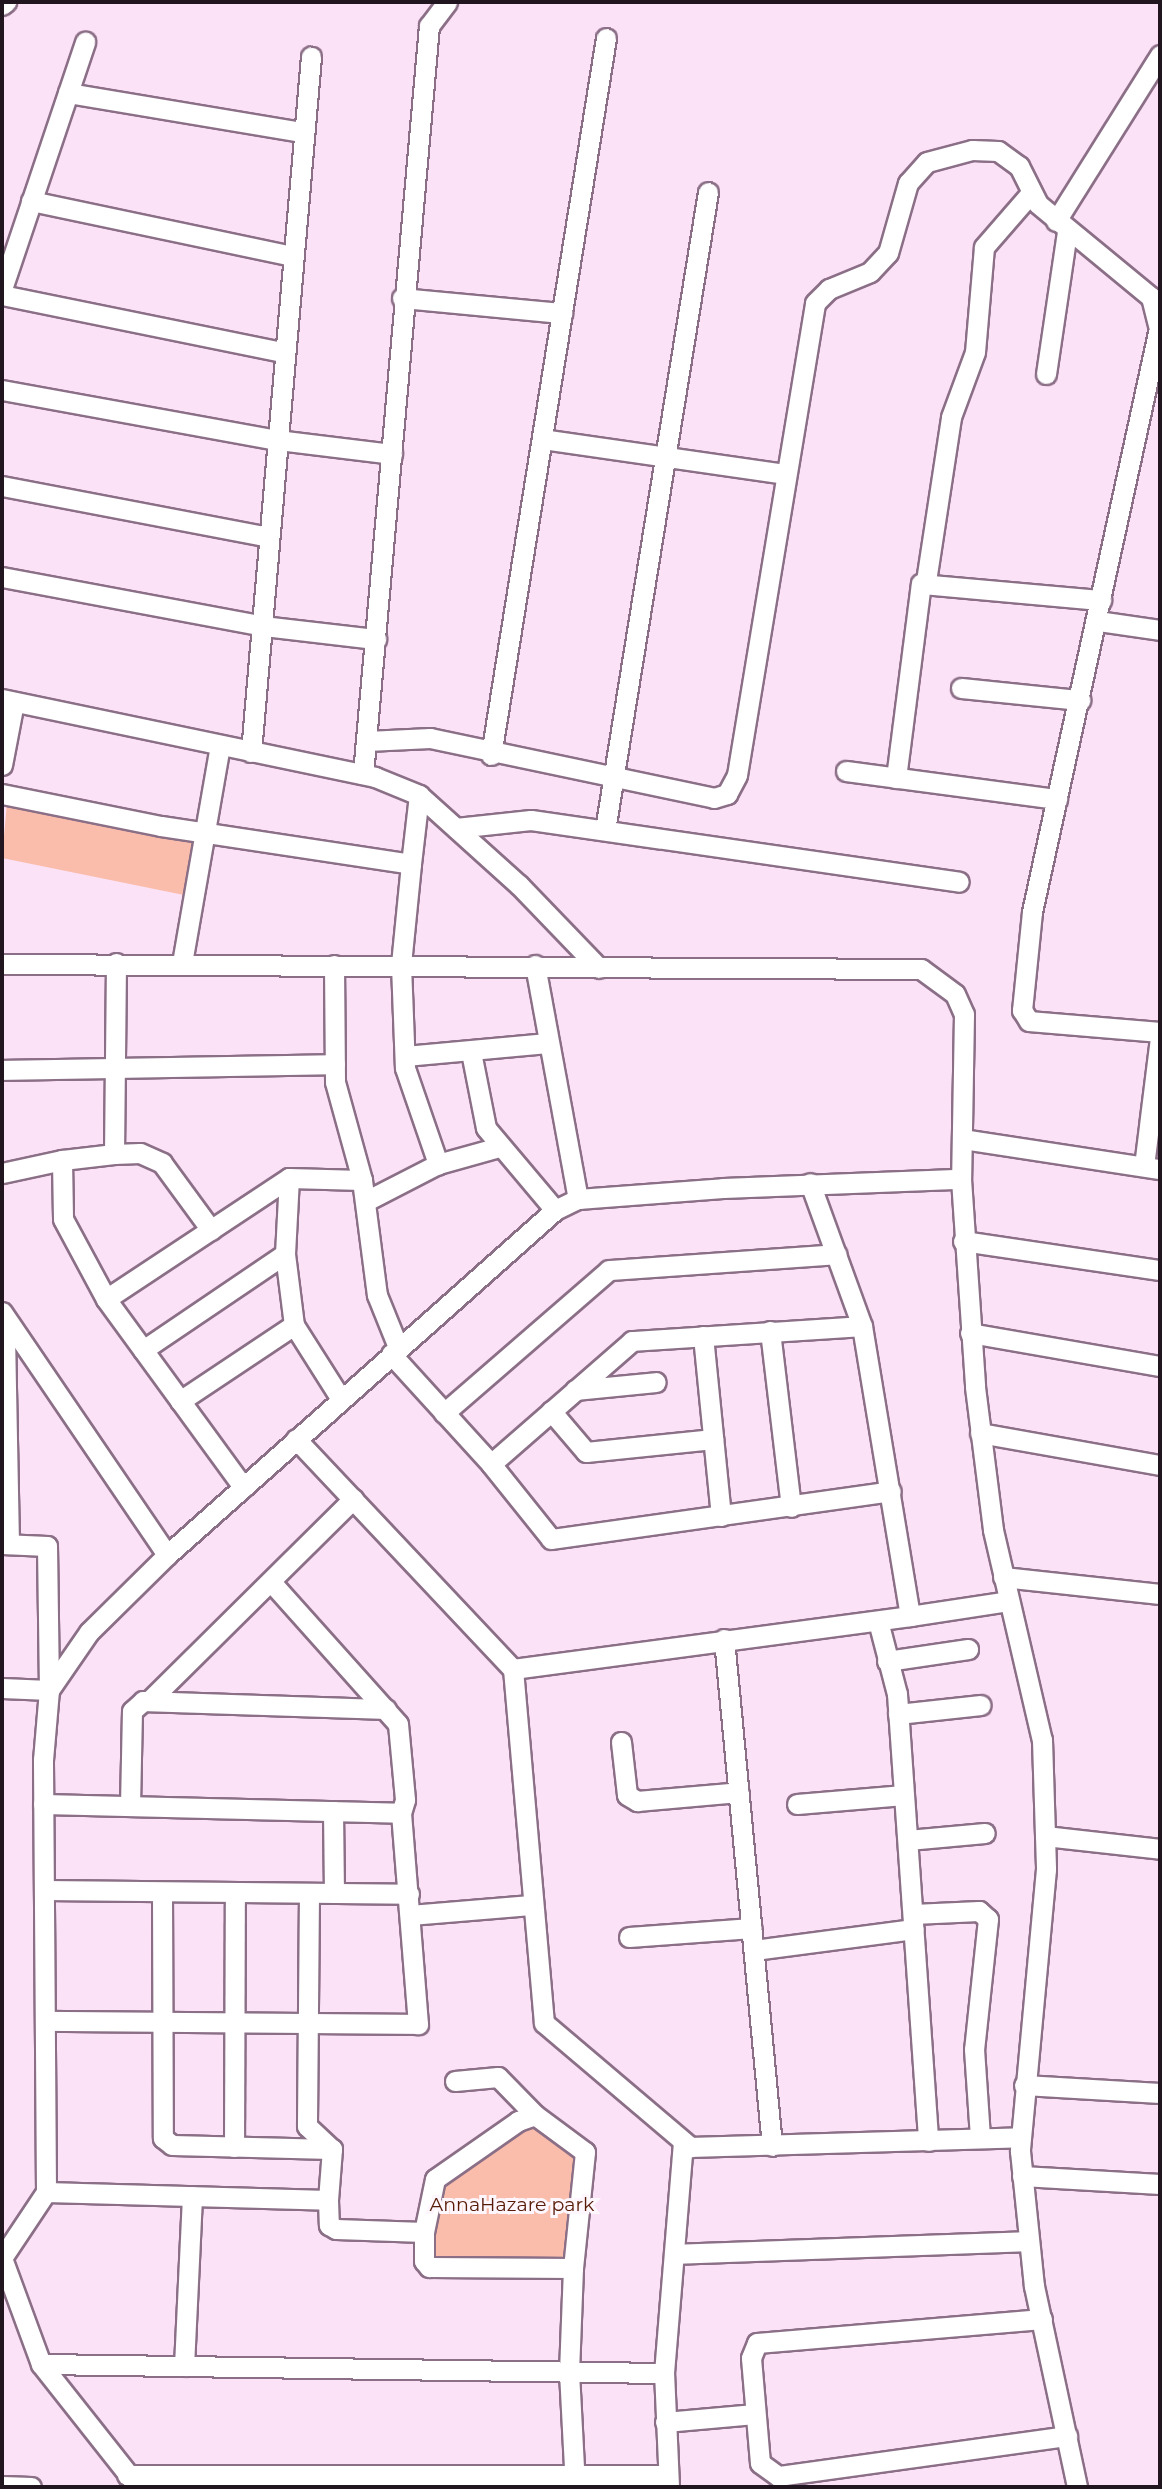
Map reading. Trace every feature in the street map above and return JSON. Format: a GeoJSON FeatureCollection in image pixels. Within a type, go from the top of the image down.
{"type":"FeatureCollection","features":[{"type":"Feature","properties":{"kind":"street"},"geometry":{"type":"LineString","coordinates":[[363,774],[392,454],[402,298],[429,26],[447,2]]}},
{"type":"Feature","properties":{"kind":"street"},"geometry":{"type":"LineString","coordinates":[[491,755],[606,38]]}},
{"type":"Feature","properties":{"kind":"street"},"geometry":{"type":"LineString","coordinates":[[2,289],[85,42]]}},
{"type":"Feature","properties":{"kind":"street"},"geometry":{"type":"LineString","coordinates":[[1046,374],[1061,226],[1160,55]]}},
{"type":"Feature","properties":{"kind":"street"},"geometry":{"type":"LineString","coordinates":[[251,752],[310,57]]}},
{"type":"Feature","properties":{"kind":"street"},"geometry":{"type":"LineString","coordinates":[[68,93],[302,132]]}},
{"type":"Feature","properties":{"kind":"street"},"geometry":{"type":"LineString","coordinates":[[367,741],[430,738],[491,755],[714,798],[734,786],[815,303],[830,289],[870,272],[888,253],[914,174],[927,162],[950,154],[998,152],[1019,166],[1031,194],[1061,226],[1151,298],[1158,307],[1159,328],[1098,621],[1032,912],[1024,1016],[1160,1034],[1152,1168],[963,1139]]}},
{"type":"Feature","properties":{"kind":"street"},"geometry":{"type":"LineString","coordinates":[[605,830],[708,192]]}},
{"type":"Feature","properties":{"kind":"street"},"geometry":{"type":"LineString","coordinates":[[896,778],[919,590],[926,581],[951,417],[975,352],[984,247],[1031,194]]}},
{"type":"Feature","properties":{"kind":"street"},"geometry":{"type":"LineString","coordinates":[[31,201],[291,256]]}},
{"type":"Feature","properties":{"kind":"street"},"geometry":{"type":"LineString","coordinates":[[2,295],[283,352]]}},
{"type":"Feature","properties":{"kind":"street"},"geometry":{"type":"LineString","coordinates":[[402,298],[562,313]]}},
{"type":"Feature","properties":{"kind":"street"},"geometry":{"type":"LineString","coordinates":[[2,390],[278,440],[392,454]]}},
{"type":"Feature","properties":{"kind":"street"},"geometry":{"type":"LineString","coordinates":[[542,439],[786,474]]}},
{"type":"Feature","properties":{"kind":"street"},"geometry":{"type":"LineString","coordinates":[[2,486],[269,537]]}},
{"type":"Feature","properties":{"kind":"street"},"geometry":{"type":"LineString","coordinates":[[2,577],[263,626],[376,639]]}},
{"type":"Feature","properties":{"kind":"street"},"geometry":{"type":"LineString","coordinates":[[926,581],[1101,600]]}},
{"type":"Feature","properties":{"kind":"street"},"geometry":{"type":"LineString","coordinates":[[1098,621],[1160,630]]}},
{"type":"Feature","properties":{"kind":"street"},"geometry":{"type":"LineString","coordinates":[[961,688],[1080,700]]}},
{"type":"Feature","properties":{"kind":"street"},"geometry":{"type":"LineString","coordinates":[[2,765],[8,700],[363,774],[419,795],[599,968]]}},
{"type":"Feature","properties":{"kind":"street"},"geometry":{"type":"LineString","coordinates":[[182,963],[220,745]]}},
{"type":"Feature","properties":{"kind":"street"},"geometry":{"type":"LineString","coordinates":[[846,772],[1057,799]]}},
{"type":"Feature","properties":{"kind":"street"},"geometry":{"type":"LineString","coordinates":[[2,794],[205,833],[411,864]]}},
{"type":"Feature","properties":{"kind":"street"},"geometry":{"type":"LineString","coordinates":[[419,795],[401,965],[405,1056],[410,1092],[439,1164]]}},
{"type":"Feature","properties":{"kind":"street"},"geometry":{"type":"LineString","coordinates":[[456,828],[513,818],[959,882]]}},
{"type":"Feature","properties":{"kind":"street"},"geometry":{"type":"LineString","coordinates":[[114,1154],[116,962]]}},
{"type":"Feature","properties":{"kind":"street"},"geometry":{"type":"LineString","coordinates":[[2,964],[116,962],[921,969],[937,976],[955,994],[964,1014],[961,1179],[963,1241],[980,1433],[1003,1577],[1042,1740],[1045,1836],[1024,2085],[1022,2176],[1042,2319],[1077,2487]]}},
{"type":"Feature","properties":{"kind":"street"},"geometry":{"type":"LineString","coordinates":[[334,965],[335,1064],[368,1200],[377,1295],[395,1351],[443,1413],[491,1464],[551,1539],[891,1491]]}},
{"type":"Feature","properties":{"kind":"street"},"geometry":{"type":"LineString","coordinates":[[535,965],[547,1043],[578,1199]]}},
{"type":"Feature","properties":{"kind":"street"},"geometry":{"type":"LineString","coordinates":[[405,1056],[547,1043]]}},
{"type":"Feature","properties":{"kind":"street"},"geometry":{"type":"LineString","coordinates":[[471,1052],[481,1111],[499,1147],[555,1210]]}},
{"type":"Feature","properties":{"kind":"street"},"geometry":{"type":"LineString","coordinates":[[2,1070],[114,1064],[335,1064]]}},
{"type":"Feature","properties":{"kind":"street"},"geometry":{"type":"LineString","coordinates":[[368,1200],[439,1164],[499,1147]]}},
{"type":"Feature","properties":{"kind":"street"},"geometry":{"type":"LineString","coordinates":[[2,1173],[62,1160],[140,1153],[162,1163],[211,1230]]}},
{"type":"Feature","properties":{"kind":"street"},"geometry":{"type":"LineString","coordinates":[[62,1160],[63,1219],[106,1300],[243,1487]]}},
{"type":"Feature","properties":{"kind":"street"},"geometry":{"type":"LineString","coordinates":[[106,1300],[289,1178],[362,1180]]}},
{"type":"Feature","properties":{"kind":"street"},"geometry":{"type":"LineString","coordinates":[[289,1178],[285,1254],[294,1325],[341,1399]]}},
{"type":"Feature","properties":{"kind":"street"},"geometry":{"type":"LineString","coordinates":[[49,1690],[89,1632],[167,1555],[555,1210],[578,1199],[810,1182],[961,1179]]}},
{"type":"Feature","properties":{"kind":"street"},"geometry":{"type":"LineString","coordinates":[[810,1182],[862,1326],[911,1616]]}},
{"type":"Feature","properties":{"kind":"street"},"geometry":{"type":"LineString","coordinates":[[963,1241],[1160,1270]]}},
{"type":"Feature","properties":{"kind":"street"},"geometry":{"type":"LineString","coordinates":[[143,1350],[285,1254]]}},
{"type":"Feature","properties":{"kind":"street"},"geometry":{"type":"LineString","coordinates":[[443,1413],[608,1270],[836,1254]]}},
{"type":"Feature","properties":{"kind":"street"},"geometry":{"type":"LineString","coordinates":[[2,1312],[8,1335],[5,1544],[48,1549],[49,1690],[43,1804],[46,2192],[2,2258],[41,2364],[133,2481],[668,2481],[664,2373],[683,2144]]}},
{"type":"Feature","properties":{"kind":"street"},"geometry":{"type":"LineString","coordinates":[[180,1401],[294,1325]]}},
{"type":"Feature","properties":{"kind":"street"},"geometry":{"type":"LineString","coordinates":[[491,1464],[632,1341],[862,1326]]}},
{"type":"Feature","properties":{"kind":"street"},"geometry":{"type":"LineString","coordinates":[[770,1331],[791,1507]]}},
{"type":"Feature","properties":{"kind":"street"},"geometry":{"type":"LineString","coordinates":[[970,1332],[1160,1366]]}},
{"type":"Feature","properties":{"kind":"street"},"geometry":{"type":"LineString","coordinates":[[8,1335],[167,1555]]}},
{"type":"Feature","properties":{"kind":"street"},"geometry":{"type":"LineString","coordinates":[[703,1336],[721,1516]]}},
{"type":"Feature","properties":{"kind":"street"},"geometry":{"type":"LineString","coordinates":[[575,1390],[656,1382]]}},
{"type":"Feature","properties":{"kind":"street"},"geometry":{"type":"LineString","coordinates":[[551,1411],[586,1452],[713,1439]]}},
{"type":"Feature","properties":{"kind":"street"},"geometry":{"type":"LineString","coordinates":[[980,1433],[1160,1465]]}},
{"type":"Feature","properties":{"kind":"street"},"geometry":{"type":"LineString","coordinates":[[296,1439],[513,1669],[531,1905],[544,2023],[683,2144],[772,2146],[1021,2137]]}},
{"type":"Feature","properties":{"kind":"street"},"geometry":{"type":"LineString","coordinates":[[130,1806],[132,1711],[150,1700],[272,1583],[353,1499]]}},
{"type":"Feature","properties":{"kind":"street"},"geometry":{"type":"LineString","coordinates":[[1003,1577],[1160,1594]]}},
{"type":"Feature","properties":{"kind":"street"},"geometry":{"type":"LineString","coordinates":[[45,2021],[418,2024],[401,1813],[405,1800],[401,1732],[386,1709],[272,1583]]}},
{"type":"Feature","properties":{"kind":"street"},"geometry":{"type":"LineString","coordinates":[[513,1669],[724,1639],[878,1621],[1008,1601]]}},
{"type":"Feature","properties":{"kind":"street"},"geometry":{"type":"LineString","coordinates":[[878,1621],[898,1714],[928,2141]]}},
{"type":"Feature","properties":{"kind":"street"},"geometry":{"type":"LineString","coordinates":[[724,1639],[772,2146]]}},
{"type":"Feature","properties":{"kind":"street"},"geometry":{"type":"LineString","coordinates":[[887,1661],[968,1649]]}},
{"type":"Feature","properties":{"kind":"street"},"geometry":{"type":"LineString","coordinates":[[2,1688],[49,1690]]}},
{"type":"Feature","properties":{"kind":"street"},"geometry":{"type":"LineString","coordinates":[[150,1700],[386,1709]]}},
{"type":"Feature","properties":{"kind":"street"},"geometry":{"type":"LineString","coordinates":[[898,1714],[981,1704]]}},
{"type":"Feature","properties":{"kind":"street"},"geometry":{"type":"LineString","coordinates":[[621,1742],[627,1795],[637,1801],[739,1792]]}},
{"type":"Feature","properties":{"kind":"street"},"geometry":{"type":"LineString","coordinates":[[797,1804],[904,1795]]}},
{"type":"Feature","properties":{"kind":"street"},"geometry":{"type":"LineString","coordinates":[[43,1804],[401,1813]]}},
{"type":"Feature","properties":{"kind":"street"},"geometry":{"type":"LineString","coordinates":[[333,1811],[334,1893]]}},
{"type":"Feature","properties":{"kind":"street"},"geometry":{"type":"LineString","coordinates":[[908,1840],[985,1833]]}},
{"type":"Feature","properties":{"kind":"street"},"geometry":{"type":"LineString","coordinates":[[1045,1836],[1160,1849]]}},
{"type":"Feature","properties":{"kind":"street"},"geometry":{"type":"LineString","coordinates":[[44,1891],[409,1894]]}},
{"type":"Feature","properties":{"kind":"street"},"geometry":{"type":"LineString","coordinates":[[162,1892],[163,2138],[172,2146],[332,2149]]}},
{"type":"Feature","properties":{"kind":"street"},"geometry":{"type":"LineString","coordinates":[[234,2147],[237,2023],[235,1893]]}},
{"type":"Feature","properties":{"kind":"street"},"geometry":{"type":"LineString","coordinates":[[309,1893],[307,2126],[332,2149]]}},
{"type":"Feature","properties":{"kind":"street"},"geometry":{"type":"LineString","coordinates":[[410,1915],[531,1905]]}},
{"type":"Feature","properties":{"kind":"street"},"geometry":{"type":"LineString","coordinates":[[754,1950],[979,1911],[988,1919],[974,2049],[981,2138]]}},
{"type":"Feature","properties":{"kind":"street"},"geometry":{"type":"LineString","coordinates":[[629,1937],[752,1928]]}},
{"type":"Feature","properties":{"kind":"street"},"geometry":{"type":"LineString","coordinates":[[455,2081],[498,2077],[535,2115],[584,2152],[573,2268],[569,2372],[574,2480]]}},
{"type":"Feature","properties":{"kind":"street"},"geometry":{"type":"LineString","coordinates":[[1024,2085],[1160,2093]]}},
{"type":"Feature","properties":{"kind":"street"},"geometry":{"type":"LineString","coordinates":[[535,2115],[518,2120],[435,2179],[424,2232],[424,2261],[429,2267],[573,2268]]}},
{"type":"Feature","properties":{"kind":"street"},"geometry":{"type":"LineString","coordinates":[[332,2149],[329,2225],[337,2229],[424,2232]]}},
{"type":"Feature","properties":{"kind":"street"},"geometry":{"type":"LineString","coordinates":[[1022,2176],[1160,2184]]}},
{"type":"Feature","properties":{"kind":"street"},"geometry":{"type":"LineString","coordinates":[[46,2192],[328,2200]]}},
{"type":"Feature","properties":{"kind":"street"},"geometry":{"type":"LineString","coordinates":[[184,2366],[192,2196]]}},
{"type":"Feature","properties":{"kind":"street"},"geometry":{"type":"LineString","coordinates":[[674,2254],[1029,2241]]}},
{"type":"Feature","properties":{"kind":"street"},"geometry":{"type":"LineString","coordinates":[[1042,2319],[763,2340],[752,2348],[751,2358],[760,2463],[778,2476],[1068,2436]]}},
{"type":"Feature","properties":{"kind":"street"},"geometry":{"type":"LineString","coordinates":[[41,2364],[664,2373]]}},
{"type":"Feature","properties":{"kind":"street"},"geometry":{"type":"LineString","coordinates":[[666,2422],[755,2414]]}},
{"type":"Feature","properties":{"kind":"street"},"geometry":{"type":"LineString","coordinates":[[2,2486],[31,2487]]}},
{"type":"Feature","properties":{"kind":"green space"},"geometry":{"type":"Polygon","coordinates":[[[7,803],[195,841],[184,895],[2,858],[7,803]]]}},
{"type":"Feature","properties":{"kind":"green space","name":"AnnaHazare park"},"geometry":{"type":"Polygon","coordinates":[[[533,2124],[577,2158],[567,2261],[434,2257],[438,2192],[444,2182],[533,2124]]]}}]}
